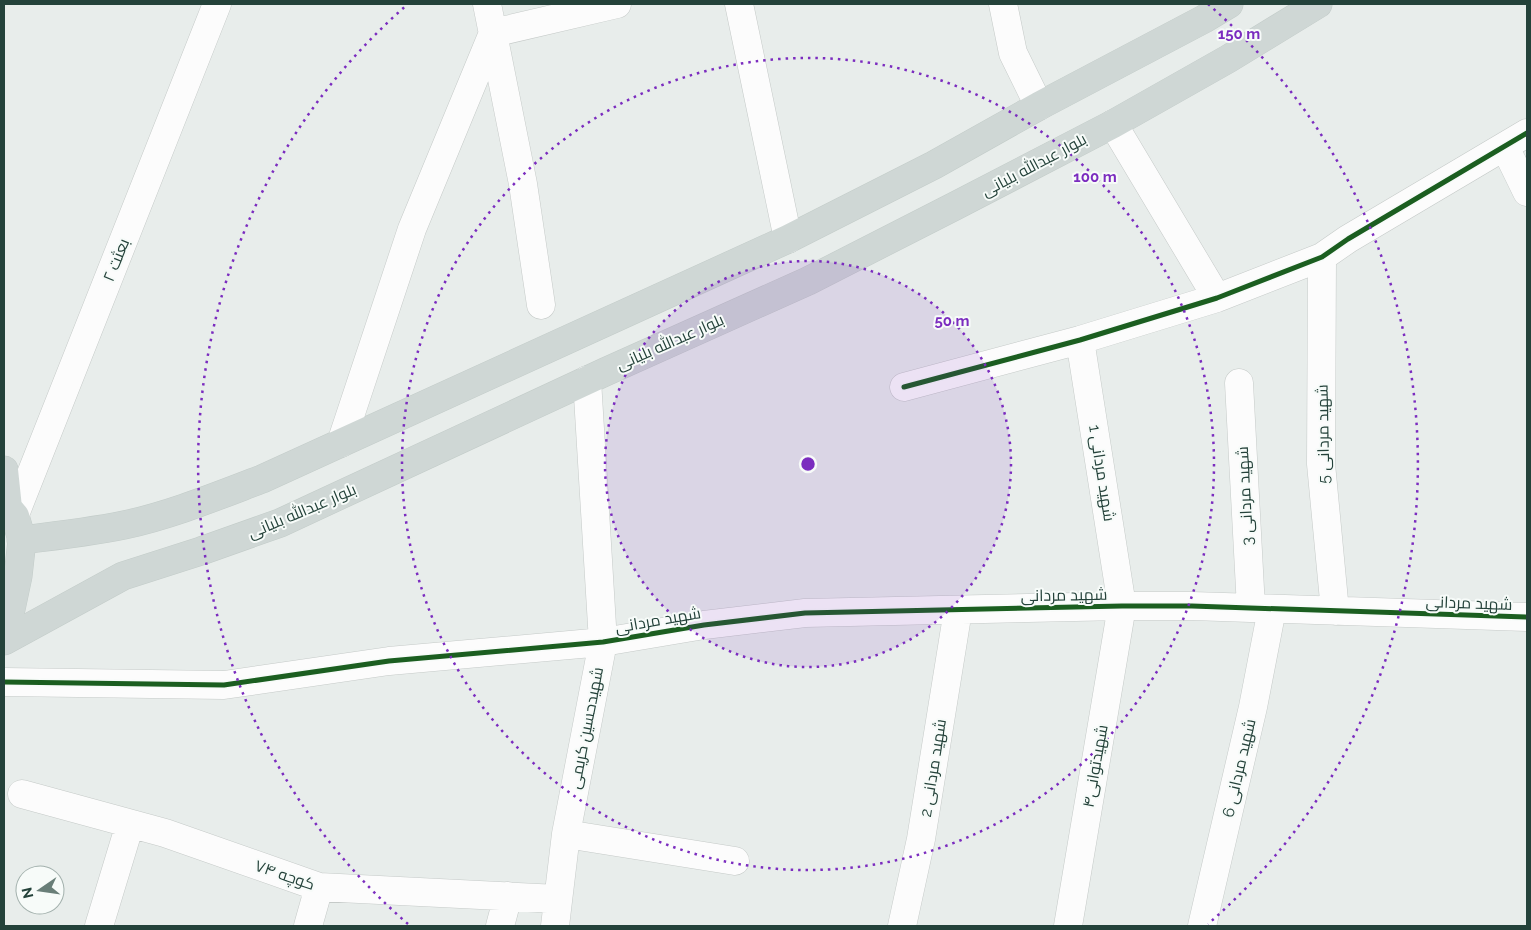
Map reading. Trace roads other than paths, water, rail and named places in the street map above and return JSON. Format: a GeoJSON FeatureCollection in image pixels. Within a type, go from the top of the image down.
{"type":"FeatureCollection","features":[{"type":"Feature","properties":{"kind":"main road"},"geometry":{"type":"LineString","coordinates":[[12,517],[66,535],[125,525],[186,507],[262,479],[788,238],[934,165],[1229,4]]}},
{"type":"Feature","properties":{"kind":"main road","name":"بلوار عبدالله بلیانی"},"geometry":{"type":"LineString","coordinates":[[4,641],[122,576],[280,523],[587,380],[808,281],[1113,124],[1228,59],[1318,4]]}},
{"type":"Feature","properties":{"kind":"main road"},"geometry":{"type":"LineString","coordinates":[[4,470],[12,517],[18,576],[11,609],[4,625]]}},
{"type":"Feature","properties":{"kind":"street","name":"بعثت ۲"},"geometry":{"type":"LineString","coordinates":[[12,517],[217,4]]}},
{"type":"Feature","properties":{"kind":"street"},"geometry":{"type":"LineString","coordinates":[[488,4],[523,184],[541,305]]}},
{"type":"Feature","properties":{"kind":"street"},"geometry":{"type":"LineString","coordinates":[[493,32],[617,4]]}},
{"type":"Feature","properties":{"kind":"street"},"geometry":{"type":"LineString","coordinates":[[739,4],[788,238]]}},
{"type":"Feature","properties":{"kind":"street"},"geometry":{"type":"LineString","coordinates":[[1003,4],[1013,53],[1039,106]]}},
{"type":"Feature","properties":{"kind":"street"},"geometry":{"type":"LineString","coordinates":[[341,443],[412,229],[493,32]]}},
{"type":"Feature","properties":{"kind":"street"},"geometry":{"type":"LineString","coordinates":[[1113,124],[1217,298]]}},
{"type":"Feature","properties":{"kind":"street"},"geometry":{"type":"LineString","coordinates":[[904,386],[1080,340],[1217,298],[1322,257],[1348,239],[1516,140],[1527,192]]}},
{"type":"Feature","properties":{"kind":"street","name":"شهید مردانی 5"},"geometry":{"type":"LineString","coordinates":[[1322,257],[1321,464],[1335,611]]}},
{"type":"Feature","properties":{"kind":"street","name":"شهید مردانی 1"},"geometry":{"type":"LineString","coordinates":[[1080,340],[1122,606]]}},
{"type":"Feature","properties":{"kind":"street","name":"شهیدحسین کریمی"},"geometry":{"type":"LineString","coordinates":[[555,926],[566,834],[602,642],[587,380]]}},
{"type":"Feature","properties":{"kind":"street","name":"شهید مردانی 3"},"geometry":{"type":"LineString","coordinates":[[1238,383],[1261,609]]}},
{"type":"Feature","properties":{"kind":"street","name":"شهیدتوانی۴"},"geometry":{"type":"LineString","coordinates":[[1068,926],[1122,606]]}},
{"type":"Feature","properties":{"kind":"street","name":"شهید مردانی"},"geometry":{"type":"LineString","coordinates":[[4,682],[224,685],[389,661],[602,642],[704,625],[805,613],[1192,606],[1527,617]]}},
{"type":"Feature","properties":{"kind":"street","name":"شهید مردانی 6"},"geometry":{"type":"LineString","coordinates":[[1202,926],[1253,707],[1261,609]]}},
{"type":"Feature","properties":{"kind":"street","name":"شهید مردانی 2"},"geometry":{"type":"LineString","coordinates":[[902,926],[921,839],[958,610]]}},
{"type":"Feature","properties":{"kind":"street","name":"کوچه ۷۴"},"geometry":{"type":"LineString","coordinates":[[22,794],[165,834],[319,887],[558,899]]}},
{"type":"Feature","properties":{"kind":"street"},"geometry":{"type":"LineString","coordinates":[[99,926],[130,824]]}},
{"type":"Feature","properties":{"kind":"street"},"geometry":{"type":"LineString","coordinates":[[566,834],[735,861]]}},
{"type":"Feature","properties":{"kind":"street"},"geometry":{"type":"LineString","coordinates":[[308,926],[319,887]]}},
{"type":"Feature","properties":{"kind":"street"},"geometry":{"type":"LineString","coordinates":[[500,926],[508,896]]}}]}
